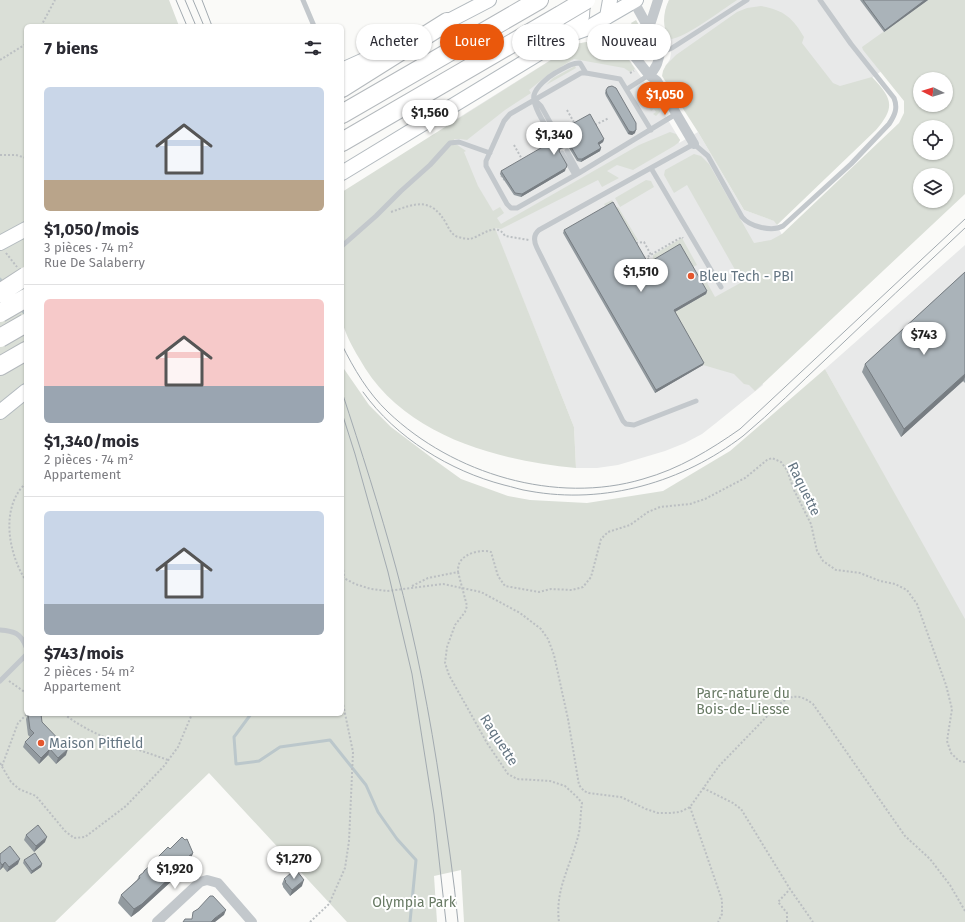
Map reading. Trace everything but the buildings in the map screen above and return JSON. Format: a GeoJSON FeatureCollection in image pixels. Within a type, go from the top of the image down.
{"type":"FeatureCollection","features":[{"type":"Feature","properties":{"kind":"highway"},"geometry":{"type":"LineString","coordinates":[[344,113],[539,0]]}},
{"type":"Feature","properties":{"kind":"highway"},"geometry":{"type":"LineString","coordinates":[[576,24],[580,16],[581,0]]}},
{"type":"Feature","properties":{"kind":"highway"},"geometry":{"type":"LineString","coordinates":[[344,141],[586,0]]}},
{"type":"Feature","properties":{"kind":"highway"},"geometry":{"type":"LineString","coordinates":[[344,87],[448,22]]}},
{"type":"Feature","properties":{"kind":"highway"},"geometry":{"type":"LineString","coordinates":[[0,292],[22,272]]}},
{"type":"Feature","properties":{"kind":"highway"},"geometry":{"type":"LineString","coordinates":[[0,313],[24,299]]}},
{"type":"Feature","properties":{"kind":"highway"},"geometry":{"type":"LineString","coordinates":[[0,338],[24,324]]}},
{"type":"Feature","properties":{"kind":"highway"},"geometry":{"type":"LineString","coordinates":[[3,365],[24,353]]}},
{"type":"Feature","properties":{"kind":"main road"},"geometry":{"type":"LineString","coordinates":[[344,69],[448,22],[489,0]]}},
{"type":"Feature","properties":{"kind":"main road"},"geometry":{"type":"LineString","coordinates":[[607,17],[610,0]]}},
{"type":"Feature","properties":{"kind":"main road"},"geometry":{"type":"LineString","coordinates":[[579,32],[634,0]]}},
{"type":"Feature","properties":{"kind":"main road"},"geometry":{"type":"LineString","coordinates":[[344,172],[529,60]]}},
{"type":"Feature","properties":{"kind":"main road"},"geometry":{"type":"LineString","coordinates":[[5,243],[24,231]]}},
{"type":"Feature","properties":{"kind":"main road"},"geometry":{"type":"LineString","coordinates":[[0,412],[24,392]]}},
{"type":"Feature","properties":{"kind":"street"},"geometry":{"type":"LineString","coordinates":[[634,0],[647,24]]}},
{"type":"Feature","properties":{"kind":"street"},"geometry":{"type":"LineString","coordinates":[[650,24],[658,0]]}},
{"type":"Feature","properties":{"kind":"street"},"geometry":{"type":"LineString","coordinates":[[586,29],[619,42],[631,52],[649,76],[657,81],[694,144]]}},
{"type":"Feature","properties":{"kind":"street"},"geometry":{"type":"LineString","coordinates":[[649,76],[657,65],[658,60]]}},
{"type":"Feature","properties":{"kind":"street"},"geometry":{"type":"LineString","coordinates":[[157,922],[200,882],[207,880],[218,883],[252,922]]}},
{"type":"Feature","properties":{"kind":"lane"},"geometry":{"type":"LineString","coordinates":[[302,0],[313,24]]}},
{"type":"Feature","properties":{"kind":"lane"},"geometry":{"type":"LineString","coordinates":[[671,48],[747,0]]}},
{"type":"Feature","properties":{"kind":"lane"},"geometry":{"type":"LineString","coordinates":[[696,402],[634,425],[630,425],[623,421],[534,241],[535,234],[539,230],[694,144],[708,156],[746,222],[774,228],[784,226],[851,164],[883,130],[895,113],[896,104],[894,98],[851,44],[820,0]]}},
{"type":"Feature","properties":{"kind":"lane"},"geometry":{"type":"LineString","coordinates":[[534,100],[536,92],[543,83],[573,64],[580,63],[586,72]]}},
{"type":"Feature","properties":{"kind":"lane"},"geometry":{"type":"LineString","coordinates":[[651,130],[622,80],[618,77],[586,72],[579,74],[510,114],[506,119],[486,161],[486,166],[509,206],[512,208],[522,206],[651,130],[676,114]]}},
{"type":"Feature","properties":{"kind":"lane"},"geometry":{"type":"LineString","coordinates":[[627,88],[649,76]]}},
{"type":"Feature","properties":{"kind":"lane"},"geometry":{"type":"LineString","coordinates":[[534,100],[541,106],[558,141]]}},
{"type":"Feature","properties":{"kind":"lane"},"geometry":{"type":"LineString","coordinates":[[344,244],[430,166],[450,143],[459,142],[490,153]]}},
{"type":"Feature","properties":{"kind":"lane"},"geometry":{"type":"LineString","coordinates":[[564,152],[577,174]]}},
{"type":"Feature","properties":{"kind":"lane"},"geometry":{"type":"LineString","coordinates":[[651,168],[721,288]]}},
{"type":"Feature","properties":{"kind":"lane"},"geometry":{"type":"LineString","coordinates":[[0,630],[13,631],[23,639],[24,642]]}},
{"type":"Feature","properties":{"kind":"lane"},"geometry":{"type":"LineString","coordinates":[[2,679],[24,657]]}},
{"type":"Feature","properties":{"kind":"path"},"geometry":{"type":"LineString","coordinates":[[42,24],[55,0]]}},
{"type":"Feature","properties":{"kind":"path"},"geometry":{"type":"LineString","coordinates":[[0,60],[24,45]]}},
{"type":"Feature","properties":{"kind":"path"},"geometry":{"type":"LineString","coordinates":[[567,110],[575,124],[571,127]]}},
{"type":"Feature","properties":{"kind":"path"},"geometry":{"type":"LineString","coordinates":[[594,126],[609,118]]}},
{"type":"Feature","properties":{"kind":"path"},"geometry":{"type":"LineString","coordinates":[[591,121],[597,131]]}},
{"type":"Feature","properties":{"kind":"path"},"geometry":{"type":"LineString","coordinates":[[514,145],[523,161]]}},
{"type":"Feature","properties":{"kind":"path"},"geometry":{"type":"LineString","coordinates":[[0,155],[16,155],[24,157]]}},
{"type":"Feature","properties":{"kind":"path"},"geometry":{"type":"LineString","coordinates":[[518,164],[527,159]]}},
{"type":"Feature","properties":{"kind":"path"},"geometry":{"type":"LineString","coordinates":[[505,171],[500,174],[508,186]]}},
{"type":"Feature","properties":{"kind":"path"},"geometry":{"type":"LineString","coordinates":[[376,216],[412,206],[427,205],[440,212],[452,233],[460,237],[470,239],[487,231],[497,229],[505,236],[534,241]]}},
{"type":"Feature","properties":{"kind":"path"},"geometry":{"type":"LineString","coordinates":[[653,267],[647,257],[651,254],[682,237],[686,243]]}},
{"type":"Feature","properties":{"kind":"path"},"geometry":{"type":"LineString","coordinates":[[635,244],[644,242],[651,254]]}},
{"type":"Feature","properties":{"kind":"path"},"geometry":{"type":"LineString","coordinates":[[5,243],[22,272]]}},
{"type":"Feature","properties":{"kind":"path","name":"Raquette"},"geometry":{"type":"LineString","coordinates":[[559,922],[558,910],[561,887],[578,839],[582,803],[565,786],[550,782],[517,779],[508,774],[487,743],[449,675],[445,663],[447,647],[455,625],[467,606],[458,572],[461,561],[468,556],[483,550],[491,552],[498,576],[505,586],[540,592],[551,590],[572,590],[583,587],[591,577],[601,539],[608,532],[630,525],[648,512],[660,507],[690,504],[704,499],[745,478],[767,460],[772,458],[781,462],[787,470],[794,490],[811,524],[817,551],[823,561],[836,570],[860,573],[880,581],[895,584],[907,590],[917,604],[946,685],[952,709],[948,740],[951,753],[959,761],[965,762]]}},
{"type":"Feature","properties":{"kind":"path"},"geometry":{"type":"LineString","coordinates":[[24,484],[13,496],[7,521],[10,546],[18,569],[24,578]]}},
{"type":"Feature","properties":{"kind":"path"},"geometry":{"type":"LineString","coordinates":[[409,588],[428,578],[458,572]]}},
{"type":"Feature","properties":{"kind":"path"},"geometry":{"type":"LineString","coordinates":[[344,578],[355,584],[371,589],[387,591],[443,584],[481,592],[520,612],[541,629],[548,639],[554,655],[568,719],[579,785],[584,791],[589,793],[621,797],[658,813],[670,814],[680,812],[690,807],[719,766],[777,706],[786,699],[797,696],[803,697],[813,704],[905,836],[930,859],[950,885],[965,911]]}},
{"type":"Feature","properties":{"kind":"path"},"geometry":{"type":"LineString","coordinates":[[2,679],[24,692]]}},
{"type":"Feature","properties":{"kind":"path"},"geometry":{"type":"LineString","coordinates":[[310,922],[329,904],[345,868],[349,841],[353,752],[344,709]]}},
{"type":"Feature","properties":{"kind":"path"},"geometry":{"type":"LineString","coordinates":[[2,766],[18,723],[25,716]]}},
{"type":"Feature","properties":{"kind":"path"},"geometry":{"type":"LineString","coordinates":[[67,716],[82,727],[108,740],[169,760]]}},
{"type":"Feature","properties":{"kind":"path"},"geometry":{"type":"LineString","coordinates":[[0,763],[11,782],[19,789],[36,796],[64,831],[74,838],[85,837],[126,806],[169,760],[178,747],[191,716]]}},
{"type":"Feature","properties":{"kind":"path"},"geometry":{"type":"LineString","coordinates":[[703,788],[733,803],[741,809],[790,889],[813,922]]}},
{"type":"Feature","properties":{"kind":"path"},"geometry":{"type":"LineString","coordinates":[[690,807],[722,900],[722,914],[718,922]]}},
{"type":"Feature","properties":{"kind":"path"},"geometry":{"type":"LineString","coordinates":[[787,922],[787,913],[778,902],[790,889]]}},
{"type":"Feature","properties":{"kind":"shaded area"},"geometry":{"type":"Polygon","coordinates":[[[669,0],[942,0],[901,57],[820,115],[663,71],[669,60],[671,60],[671,24],[665,24],[666,8],[669,0]]]}},
{"type":"Feature","properties":{"kind":"shaded area"},"geometry":{"type":"Polygon","coordinates":[[[587,42],[587,60],[629,60],[650,90],[680,140],[679,143],[698,132],[744,210],[775,221],[785,241],[735,270],[742,282],[763,385],[702,434],[685,443],[665,451],[618,465],[597,468],[576,468],[574,427],[496,232],[447,125],[551,60],[579,60],[579,43],[587,42]]]}},
{"type":"Feature","properties":{"kind":"shaded area"},"geometry":{"type":"Polygon","coordinates":[[[965,245],[965,622],[825,369],[965,245]]]}},
{"type":"Feature","properties":{"kind":"green space","name":"Parc-nature du Bois-de-Liesse"},"geometry":{"type":"Polygon","coordinates":[[[0,0],[169,0],[178,24],[24,24],[24,716],[344,716],[344,369],[369,405],[391,427],[461,479],[508,496],[530,500],[587,503],[663,491],[730,451],[825,369],[965,619],[965,922],[464,922],[461,870],[434,876],[437,922],[347,922],[209,773],[55,922],[0,922],[0,0]]]}},
{"type":"Feature","properties":{"kind":"green space"},"geometry":{"type":"Polygon","coordinates":[[[669,0],[737,0],[684,35],[671,39],[671,24],[664,24],[665,9],[669,0]]]}},
{"type":"Feature","properties":{"kind":"green space"},"geometry":{"type":"Polygon","coordinates":[[[928,0],[965,0],[965,194],[953,205],[953,168],[913,168],[913,208],[950,208],[755,391],[749,385],[744,384],[734,374],[703,365],[665,298],[700,270],[715,297],[742,282],[687,185],[674,193],[664,175],[665,170],[694,154],[701,156],[709,164],[754,243],[771,240],[782,234],[899,123],[904,113],[904,101],[862,47],[928,0]]]}},
{"type":"Feature","properties":{"kind":"green space"},"geometry":{"type":"Polygon","coordinates":[[[761,6],[776,10],[787,16],[792,20],[804,37],[802,43],[833,83],[840,86],[872,77],[884,91],[889,103],[887,115],[876,130],[777,225],[774,221],[744,210],[698,132],[662,76],[666,65],[676,55],[737,12],[747,8],[761,6]]]}},
{"type":"Feature","properties":{"kind":"green space"},"geometry":{"type":"Polygon","coordinates":[[[636,20],[638,24],[632,24],[636,20]]]}},
{"type":"Feature","properties":{"kind":"green space"},"geometry":{"type":"Polygon","coordinates":[[[587,42],[587,60],[628,60],[635,69],[630,72],[624,68],[579,60],[579,43],[587,42]]]}},
{"type":"Feature","properties":{"kind":"green space"},"geometry":{"type":"Polygon","coordinates":[[[551,60],[572,60],[549,74],[529,90],[531,93],[505,110],[467,140],[454,139],[456,144],[466,151],[464,152],[478,186],[493,211],[500,207],[504,213],[497,218],[501,224],[639,145],[670,132],[676,134],[680,140],[678,143],[633,170],[617,165],[607,171],[619,178],[602,187],[598,180],[501,229],[495,228],[574,427],[576,468],[514,458],[483,450],[453,439],[425,425],[399,407],[377,385],[359,358],[346,334],[344,327],[344,191],[551,60]]]}},
{"type":"Feature","properties":{"kind":"green space"},"geometry":{"type":"Polygon","coordinates":[[[575,66],[576,68],[546,85],[553,78],[575,66]]]}},
{"type":"Feature","properties":{"kind":"green space"},"geometry":{"type":"Polygon","coordinates":[[[642,89],[650,90],[659,107],[660,112],[656,116],[653,114],[656,112],[654,109],[651,111],[641,93],[642,89]]]}},
{"type":"Feature","properties":{"kind":"green space"},"geometry":{"type":"Polygon","coordinates":[[[646,180],[651,181],[654,187],[620,207],[615,198],[646,180]]]}},
{"type":"Feature","properties":{"kind":"green space"},"geometry":{"type":"Polygon","coordinates":[[[612,200],[616,208],[618,207],[638,240],[634,242],[604,204],[612,200]]]}},
{"type":"Feature","properties":{"kind":"green space"},"geometry":{"type":"Polygon","coordinates":[[[682,238],[697,265],[693,267],[653,261],[653,255],[682,238]]]}},
{"type":"Feature","properties":{"kind":"waterway"},"geometry":{"type":"LineString","coordinates":[[0,279],[4,285]]}},
{"type":"Feature","properties":{"kind":"waterway"},"geometry":{"type":"LineString","coordinates":[[20,307],[24,312]]}},
{"type":"Feature","properties":{"kind":"waterway"},"geometry":{"type":"LineString","coordinates":[[250,716],[234,737],[236,764],[259,761],[280,747],[330,740],[366,785],[378,812],[397,839],[416,860],[410,922]]}},
{"type":"Feature","properties":{"kind":"tram line"},"geometry":{"type":"LineString","coordinates":[[176,0],[186,24]]}},
{"type":"Feature","properties":{"kind":"tram line"},"geometry":{"type":"LineString","coordinates":[[185,0],[195,24]]}},
{"type":"Feature","properties":{"kind":"tram line"},"geometry":{"type":"LineString","coordinates":[[193,0],[203,24]]}},
{"type":"Feature","properties":{"kind":"tram line"},"geometry":{"type":"LineString","coordinates":[[202,0],[211,24]]}},
{"type":"Feature","properties":{"kind":"tram line"},"geometry":{"type":"LineString","coordinates":[[344,349],[362,380],[381,405],[414,434],[443,452],[474,467],[507,478],[541,486],[576,488],[610,486],[643,479],[669,470],[706,451],[740,429],[965,219]]}},
{"type":"Feature","properties":{"kind":"tram line"},"geometry":{"type":"LineString","coordinates":[[363,392],[376,409],[408,438],[444,462],[484,479],[523,490],[558,495],[586,495],[614,492],[642,486],[695,466],[720,452],[743,436],[775,408],[965,228]]}},
{"type":"Feature","properties":{"kind":"tram line"},"geometry":{"type":"LineString","coordinates":[[344,398],[390,546],[416,651],[437,762],[458,922]]}},
{"type":"Feature","properties":{"kind":"tram line"},"geometry":{"type":"LineString","coordinates":[[344,419],[388,572],[412,674],[434,814],[446,922]]}},
{"type":"Feature","properties":{"kind":"place","name":"Bleu Tech - PBI"},"geometry":{"type":"Point","coordinates":[691,276]}},
{"type":"Feature","properties":{"kind":"place","name":"Maison Pitfield"},"geometry":{"type":"Point","coordinates":[41,743]}},
{"type":"Feature","properties":{"kind":"park label","name":"Olympia Park"},"geometry":{"type":"Point","coordinates":[414,902]}}]}
